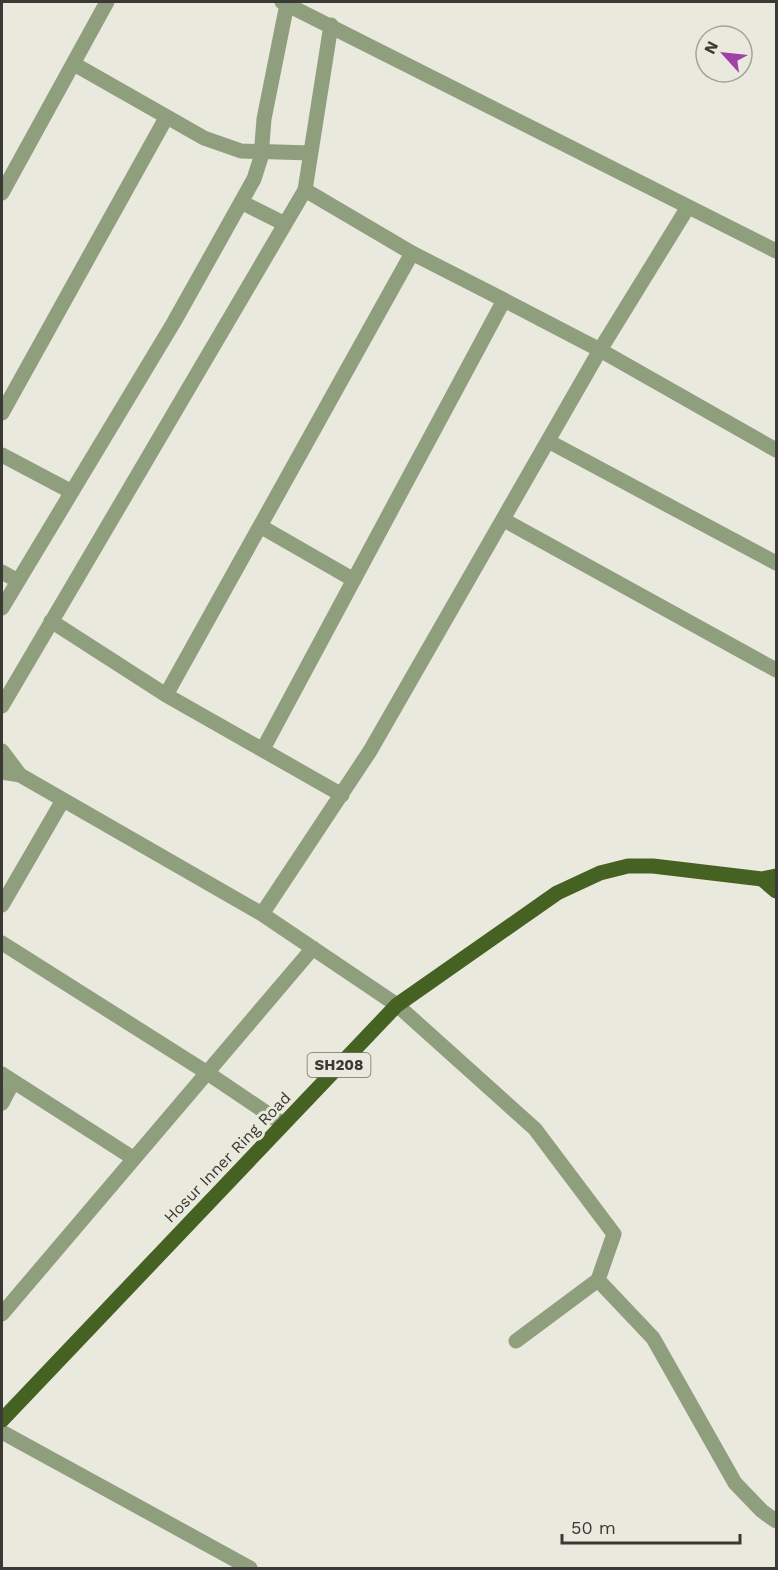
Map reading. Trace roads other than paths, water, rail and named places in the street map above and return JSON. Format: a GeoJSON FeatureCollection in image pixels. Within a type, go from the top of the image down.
{"type":"FeatureCollection","features":[{"type":"Feature","properties":{"kind":"main road","name":"Hosur Inner Ring Road"},"geometry":{"type":"LineString","coordinates":[[2,1420],[397,1005],[557,893],[600,873],[628,867],[653,866],[770,878],[777,891]]}},
{"type":"Feature","properties":{"kind":"street"},"geometry":{"type":"LineString","coordinates":[[2,193],[107,2]]}},
{"type":"Feature","properties":{"kind":"street"},"geometry":{"type":"LineString","coordinates":[[2,608],[174,322],[254,179],[262,152],[264,119],[284,3],[777,251]]}},
{"type":"Feature","properties":{"kind":"street"},"geometry":{"type":"LineString","coordinates":[[2,706],[305,190],[331,26]]}},
{"type":"Feature","properties":{"kind":"street"},"geometry":{"type":"LineString","coordinates":[[74,64],[204,138],[241,151],[311,153]]}},
{"type":"Feature","properties":{"kind":"street"},"geometry":{"type":"LineString","coordinates":[[2,413],[166,118]]}},
{"type":"Feature","properties":{"kind":"street"},"geometry":{"type":"LineString","coordinates":[[305,190],[412,254],[600,350],[777,450]]}},
{"type":"Feature","properties":{"kind":"street"},"geometry":{"type":"LineString","coordinates":[[241,202],[285,224]]}},
{"type":"Feature","properties":{"kind":"street"},"geometry":{"type":"LineString","coordinates":[[262,914],[342,795],[504,520],[600,350],[688,207]]}},
{"type":"Feature","properties":{"kind":"street"},"geometry":{"type":"LineString","coordinates":[[166,695],[412,254]]}},
{"type":"Feature","properties":{"kind":"street"},"geometry":{"type":"LineString","coordinates":[[263,749],[504,300]]}},
{"type":"Feature","properties":{"kind":"street"},"geometry":{"type":"LineString","coordinates":[[548,441],[777,563]]}},
{"type":"Feature","properties":{"kind":"street"},"geometry":{"type":"LineString","coordinates":[[2,455],[72,492]]}},
{"type":"Feature","properties":{"kind":"street"},"geometry":{"type":"LineString","coordinates":[[504,520],[777,670]]}},
{"type":"Feature","properties":{"kind":"street"},"geometry":{"type":"LineString","coordinates":[[260,526],[354,580]]}},
{"type":"Feature","properties":{"kind":"street"},"geometry":{"type":"LineString","coordinates":[[2,572],[18,581]]}},
{"type":"Feature","properties":{"kind":"street"},"geometry":{"type":"LineString","coordinates":[[51,621],[166,695],[342,795]]}},
{"type":"Feature","properties":{"kind":"street"},"geometry":{"type":"LineString","coordinates":[[2,751],[20,775]]}},
{"type":"Feature","properties":{"kind":"street"},"geometry":{"type":"LineString","coordinates":[[2,772],[20,775],[262,914],[313,948],[397,1005],[535,1129],[612,1230],[614,1240],[598,1280],[516,1341]]}},
{"type":"Feature","properties":{"kind":"street"},"geometry":{"type":"LineString","coordinates":[[2,905],[63,800]]}},
{"type":"Feature","properties":{"kind":"street"},"geometry":{"type":"LineString","coordinates":[[2,943],[206,1072],[283,1124]]}},
{"type":"Feature","properties":{"kind":"street"},"geometry":{"type":"LineString","coordinates":[[2,1314],[313,948]]}},
{"type":"Feature","properties":{"kind":"street"},"geometry":{"type":"LineString","coordinates":[[2,1103],[7,1078],[133,1158]]}},
{"type":"Feature","properties":{"kind":"street"},"geometry":{"type":"LineString","coordinates":[[598,1280],[653,1338],[735,1483],[762,1511],[777,1521]]}},
{"type":"Feature","properties":{"kind":"street"},"geometry":{"type":"LineString","coordinates":[[2,1432],[250,1569]]}}]}
